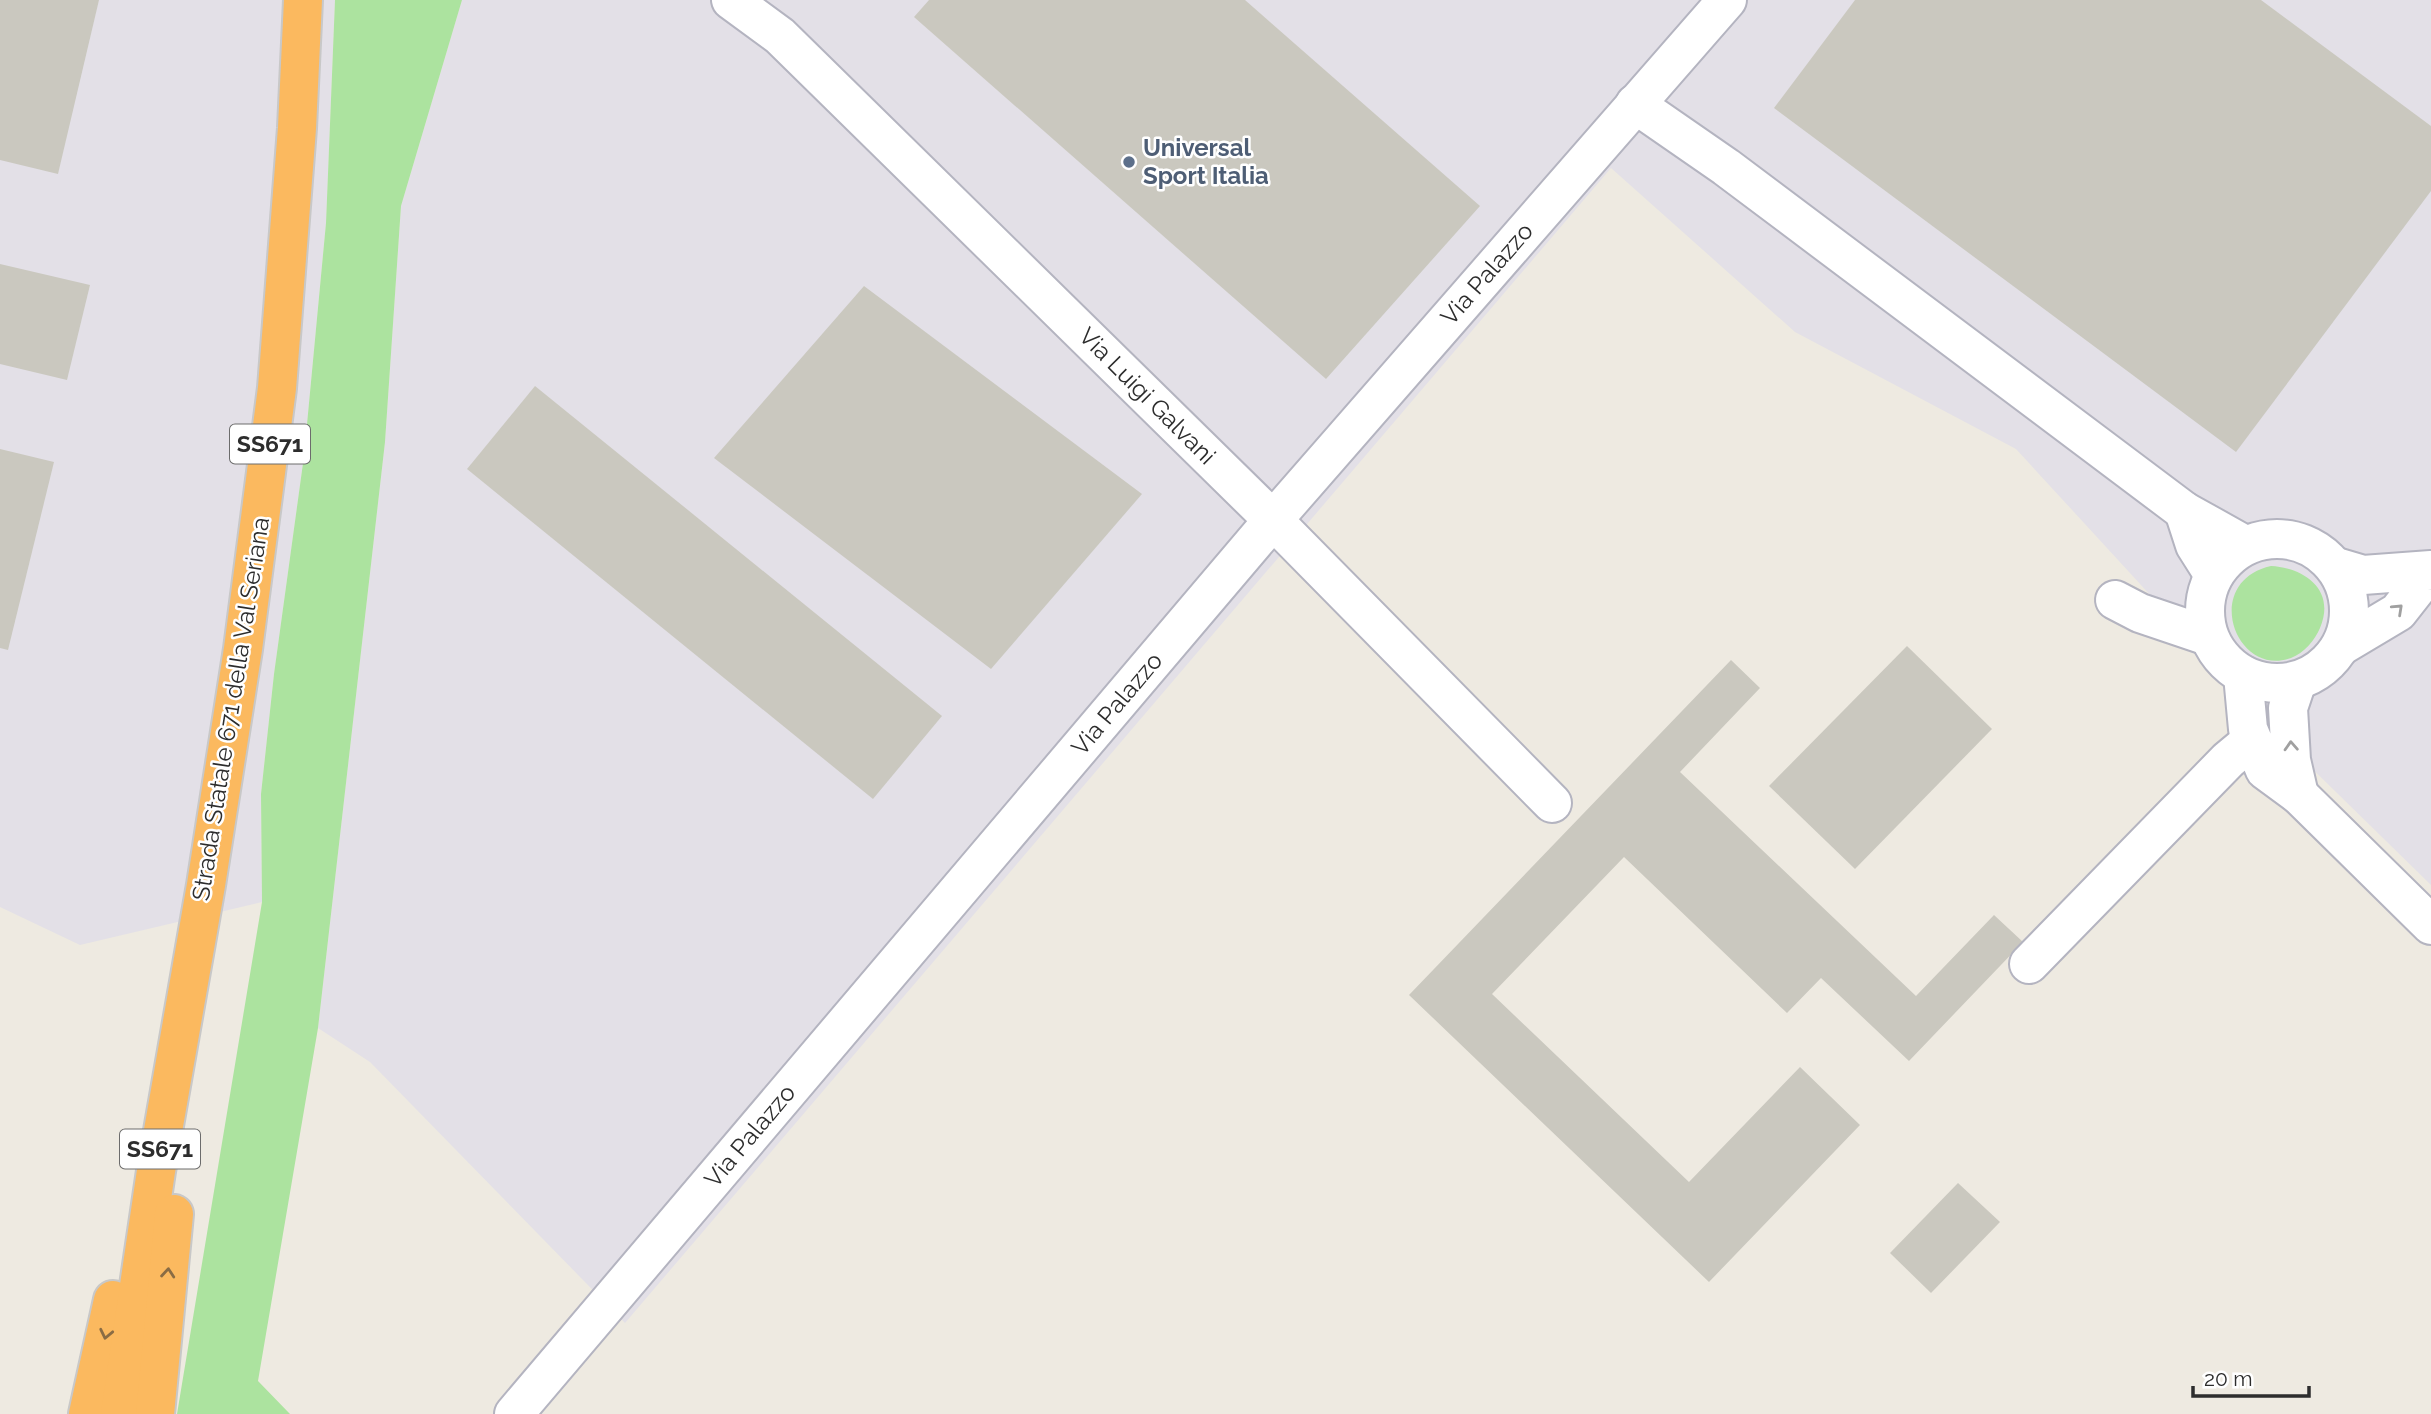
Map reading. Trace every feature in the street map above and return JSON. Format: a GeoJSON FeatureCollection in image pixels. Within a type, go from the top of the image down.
{"type":"FeatureCollection","features":[{"type":"Feature","properties":{"kind":"highway","name":"Strada Statale 671 della Val Seriana"},"geometry":{"type":"LineString","coordinates":[[120,1414],[156,1171],[243,649],[277,388],[297,128],[303,0]]}},
{"type":"Feature","properties":{"kind":"highway"},"geometry":{"type":"LineString","coordinates":[[88,1414],[205,885]]}},
{"type":"Feature","properties":{"kind":"highway"},"geometry":{"type":"LineString","coordinates":[[155,1414],[205,885]]}},
{"type":"Feature","properties":{"kind":"street","name":"Via Luigi Galvani"},"geometry":{"type":"LineString","coordinates":[[731,0],[780,36],[1273,520],[1552,803]]}},
{"type":"Feature","properties":{"kind":"street","name":"Via Palazzo"},"geometry":{"type":"LineString","coordinates":[[514,1414],[1273,520],[1727,0]]}},
{"type":"Feature","properties":{"kind":"street"},"geometry":{"type":"LineString","coordinates":[[1635,104],[1726,167],[2184,511],[2245,545]]}},
{"type":"Feature","properties":{"kind":"street"},"geometry":{"type":"LineString","coordinates":[[2184,511],[2210,582]]}},
{"type":"Feature","properties":{"kind":"street"},"geometry":{"type":"LineString","coordinates":[[2277,538],[2310,546],[2336,567],[2363,575],[2431,570],[2398,612],[2341,646],[2322,668],[2297,681],[2270,683],[2243,675],[2222,659],[2208,636],[2204,613],[2210,582],[2227,558],[2245,545],[2277,538]]}},
{"type":"Feature","properties":{"kind":"street"},"geometry":{"type":"LineString","coordinates":[[2336,567],[2350,606],[2341,646]]}},
{"type":"Feature","properties":{"kind":"street"},"geometry":{"type":"LineString","coordinates":[[2208,636],[2140,613],[2115,600],[2210,582]]}},
{"type":"Feature","properties":{"kind":"street"},"geometry":{"type":"LineString","coordinates":[[2243,675],[2248,729],[2265,770],[2299,795],[2431,925]]}},
{"type":"Feature","properties":{"kind":"street"},"geometry":{"type":"LineString","coordinates":[[2297,681],[2288,708],[2291,760],[2299,795]]}},
{"type":"Feature","properties":{"kind":"street"},"geometry":{"type":"LineString","coordinates":[[2029,964],[2228,760],[2252,740]]}},
{"type":"Feature","properties":{"kind":"shaded area"},"geometry":{"type":"Polygon","coordinates":[[[0,0],[335,0],[326,223],[304,456],[274,674],[261,794],[262,902],[80,945],[0,907],[0,0]]]}},
{"type":"Feature","properties":{"kind":"shaded area"},"geometry":{"type":"Polygon","coordinates":[[[462,0],[2431,0],[2431,885],[2289,746],[2016,449],[1795,332],[1611,168],[625,1323],[370,1062],[318,1028],[385,442],[401,206],[462,0]]]}},
{"type":"Feature","properties":{"kind":"green space"},"geometry":{"type":"Polygon","coordinates":[[[335,0],[462,0],[401,206],[385,442],[318,1028],[258,1381],[290,1414],[177,1414],[262,902],[261,794],[274,674],[304,456],[326,223],[335,0]]]}},
{"type":"Feature","properties":{"kind":"green space"},"geometry":{"type":"Polygon","coordinates":[[[2271,566],[2306,576],[2320,592],[2324,603],[2324,615],[2315,637],[2300,653],[2291,658],[2271,660],[2254,654],[2242,642],[2234,626],[2232,607],[2237,590],[2249,575],[2271,566]]]}},
{"type":"Feature","properties":{"kind":"building"},"geometry":{"type":"Polygon","coordinates":[[[0,0],[99,0],[58,174],[0,160],[0,0]]]}},
{"type":"Feature","properties":{"kind":"building"},"geometry":{"type":"Polygon","coordinates":[[[929,0],[1245,0],[1480,206],[1326,379],[914,17],[929,0]]]}},
{"type":"Feature","properties":{"kind":"building"},"geometry":{"type":"Polygon","coordinates":[[[1855,0],[2261,0],[2431,126],[2431,191],[2236,452],[1774,108],[1855,0]]]}},
{"type":"Feature","properties":{"kind":"building"},"geometry":{"type":"Polygon","coordinates":[[[0,264],[90,285],[67,380],[0,364],[0,264]]]}},
{"type":"Feature","properties":{"kind":"building"},"geometry":{"type":"Polygon","coordinates":[[[864,286],[1142,494],[991,669],[714,458],[864,286]]]}},
{"type":"Feature","properties":{"kind":"building"},"geometry":{"type":"Polygon","coordinates":[[[535,386],[942,716],[873,799],[467,469],[535,386]]]}},
{"type":"Feature","properties":{"kind":"building"},"geometry":{"type":"Polygon","coordinates":[[[0,449],[54,462],[8,650],[0,648],[0,449]]]}},
{"type":"Feature","properties":{"kind":"building"},"geometry":{"type":"Polygon","coordinates":[[[1907,646],[1992,729],[1855,869],[1769,786],[1907,646]]]}},
{"type":"Feature","properties":{"kind":"building"},"geometry":{"type":"Polygon","coordinates":[[[1731,660],[1760,688],[1680,772],[1916,996],[1994,915],[2023,942],[1909,1061],[1821,978],[1787,1013],[1624,857],[1492,994],[1689,1182],[1800,1067],[1860,1125],[1709,1282],[1409,995],[1731,660]]]}},
{"type":"Feature","properties":{"kind":"building"},"geometry":{"type":"Polygon","coordinates":[[[1958,1183],[2000,1222],[1931,1293],[1890,1253],[1958,1183]]]}},
{"type":"Feature","properties":{"kind":"place","name":"Universal Sport Italia"},"geometry":{"type":"Point","coordinates":[1129,162]}}]}
